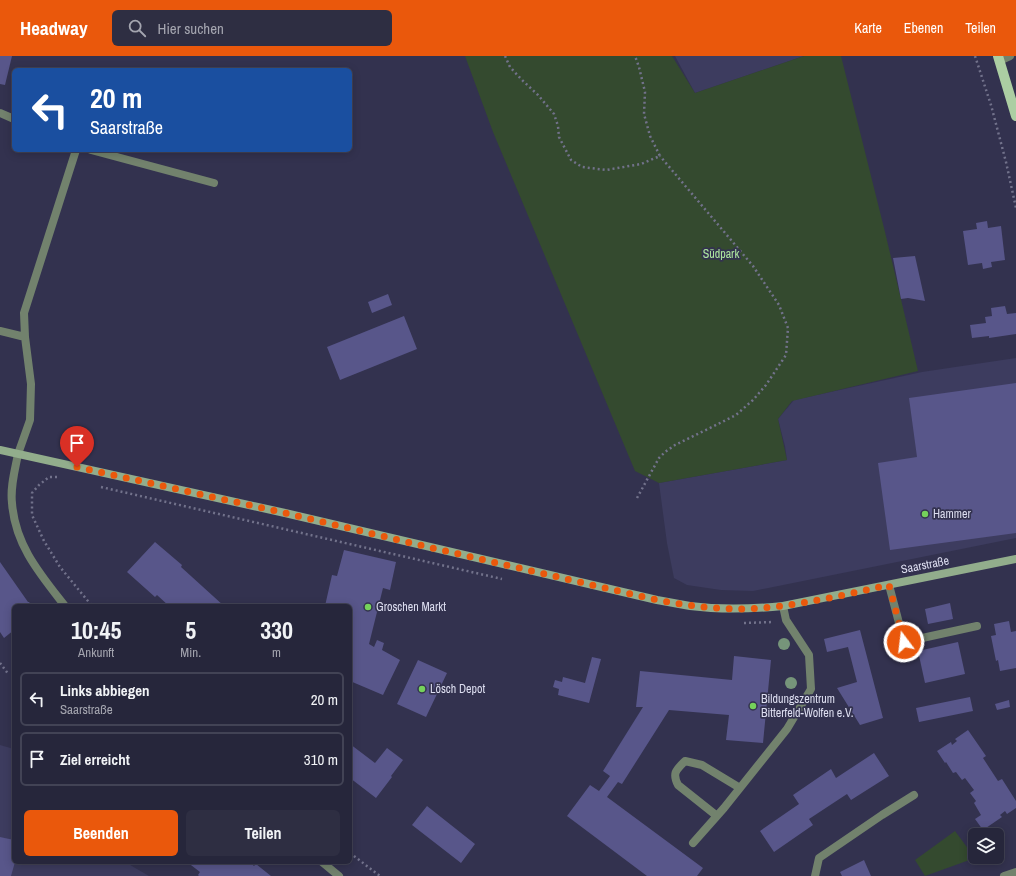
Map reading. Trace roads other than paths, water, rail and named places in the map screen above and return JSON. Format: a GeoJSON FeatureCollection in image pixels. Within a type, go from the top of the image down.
{"type":"FeatureCollection","features":[{"type":"Feature","properties":{"kind":"main road"},"geometry":{"type":"LineString","coordinates":[[998,58],[1016,116]]}},
{"type":"Feature","properties":{"kind":"street"},"geometry":{"type":"LineString","coordinates":[[998,58],[1010,56]]}},
{"type":"Feature","properties":{"kind":"street"},"geometry":{"type":"LineString","coordinates":[[0,113],[12,118]]}},
{"type":"Feature","properties":{"kind":"street"},"geometry":{"type":"LineString","coordinates":[[64,604],[23,547],[15,525],[11,502],[18,454],[30,420],[31,384],[24,337],[24,313],[75,152]]}},
{"type":"Feature","properties":{"kind":"street"},"geometry":{"type":"LineString","coordinates":[[98,152],[214,183]]}},
{"type":"Feature","properties":{"kind":"street"},"geometry":{"type":"LineString","coordinates":[[0,331],[24,337]]}},
{"type":"Feature","properties":{"kind":"street","name":"Saarstraße"},"geometry":{"type":"LineString","coordinates":[[0,450],[285,513],[657,600],[690,606],[721,609],[783,606],[1016,559]]}},
{"type":"Feature","properties":{"kind":"street"},"geometry":{"type":"LineString","coordinates":[[889,585],[904,642],[977,626]]}},
{"type":"Feature","properties":{"kind":"street"},"geometry":{"type":"LineString","coordinates":[[693,843],[717,816],[787,729],[811,689],[809,655],[786,620],[783,606]]}},
{"type":"Feature","properties":{"kind":"street"},"geometry":{"type":"LineString","coordinates":[[717,816],[678,785],[674,778],[677,769],[685,762],[702,765],[740,788]]}},
{"type":"Feature","properties":{"kind":"street"},"geometry":{"type":"LineString","coordinates":[[815,876],[819,858],[914,795]]}},
{"type":"Feature","properties":{"kind":"street"},"geometry":{"type":"LineString","coordinates":[[324,864],[339,876]]}},
{"type":"Feature","properties":{"kind":"street"},"geometry":{"type":"LineString","coordinates":[[1004,876],[1016,872]]}},
{"type":"Feature","properties":{"kind":"place","name":"Hammer"},"geometry":{"type":"Point","coordinates":[925,514]}},
{"type":"Feature","properties":{"kind":"place","name":"Groschen Markt"},"geometry":{"type":"Point","coordinates":[368,607]}},
{"type":"Feature","properties":{"kind":"place","name":"Lösch Depot"},"geometry":{"type":"Point","coordinates":[422,689]}},
{"type":"Feature","properties":{"kind":"place","name":"Bildungszentrum Bitterfeld-Wolfen e.V."},"geometry":{"type":"Point","coordinates":[753,706]}},
{"type":"Feature","properties":{"kind":"park label","name":"Südpark"},"geometry":{"type":"Point","coordinates":[721,254]}}]}
